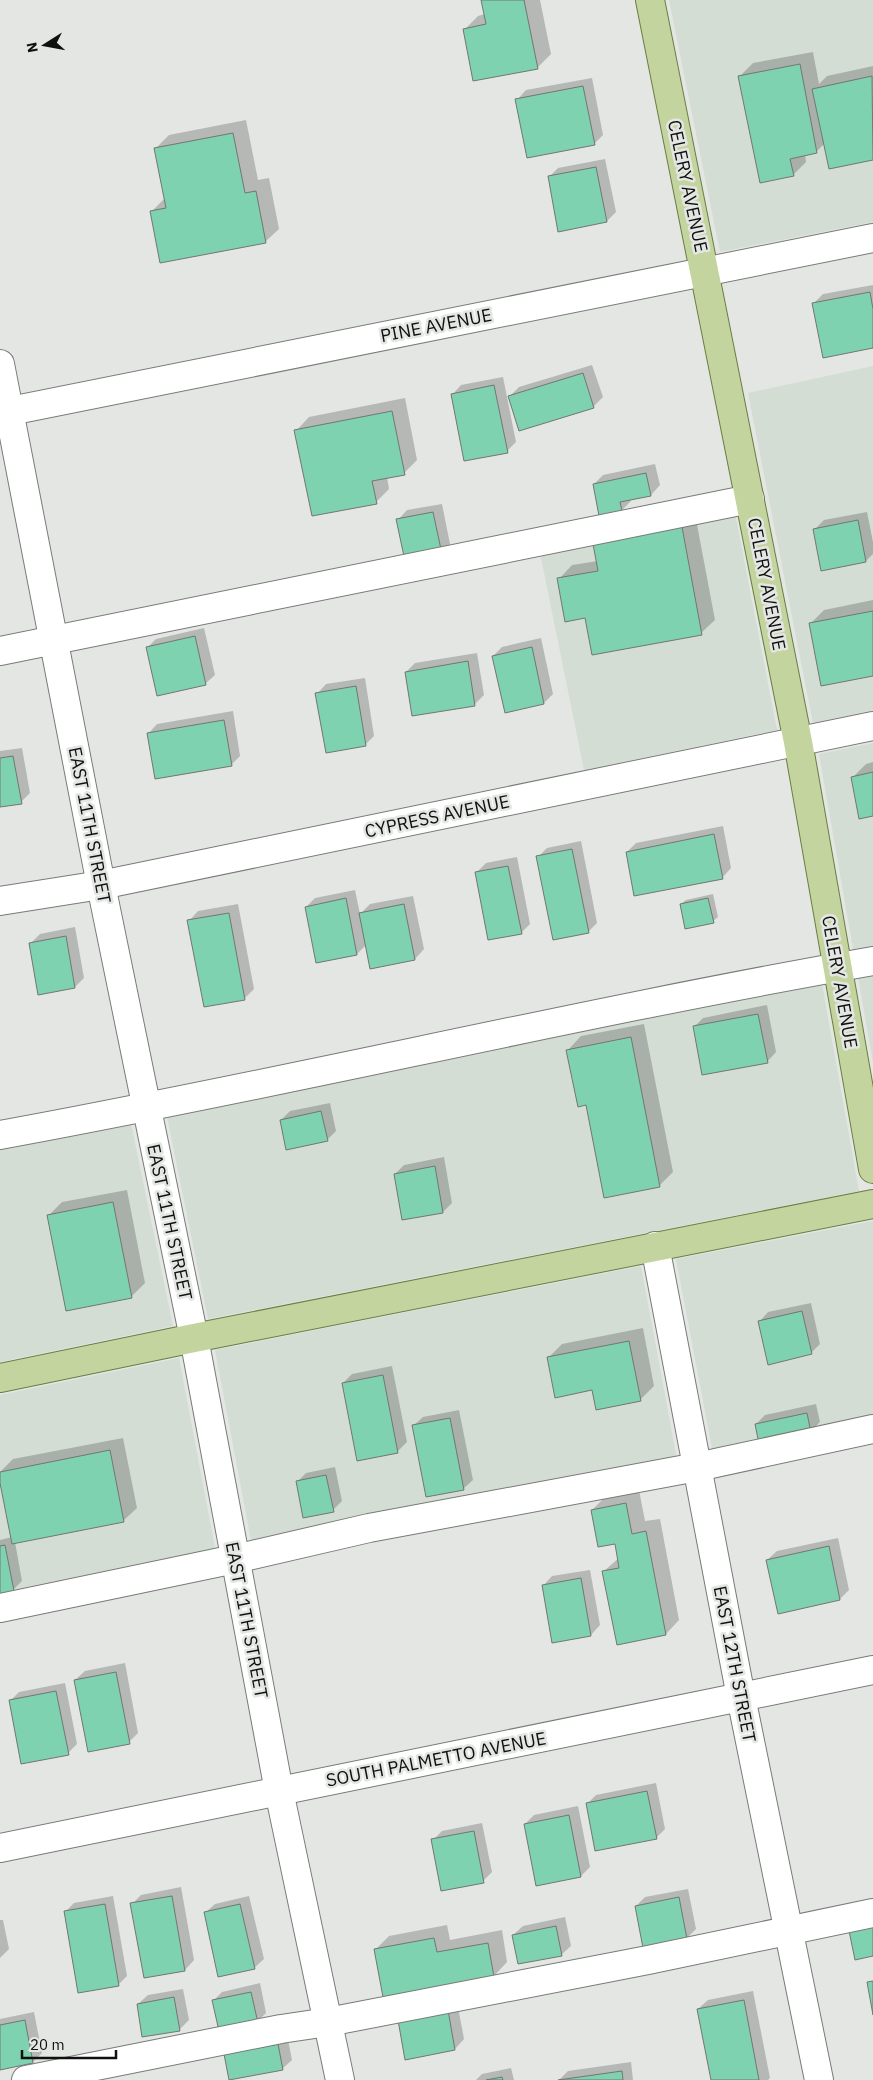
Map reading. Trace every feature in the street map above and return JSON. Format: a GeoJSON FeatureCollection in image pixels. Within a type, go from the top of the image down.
{"type":"FeatureCollection","features":[{"type":"Feature","properties":{"kind":"main road","name":"CELERY AVENUE"},"geometry":{"type":"LineString","coordinates":[[650,0],[706,271],[798,742],[873,1170]]}},
{"type":"Feature","properties":{"kind":"main road"},"geometry":{"type":"LineString","coordinates":[[0,1378],[873,1204]]}},
{"type":"Feature","properties":{"kind":"street","name":"PINE AVENUE"},"geometry":{"type":"LineString","coordinates":[[5,412],[873,238]]}},
{"type":"Feature","properties":{"kind":"street","name":"EAST 11TH STREET"},"geometry":{"type":"LineString","coordinates":[[0,364],[5,412],[54,639],[101,884],[194,1338],[279,1791],[340,2080]]}},
{"type":"Feature","properties":{"kind":"street"},"geometry":{"type":"LineString","coordinates":[[0,651],[750,499]]}},
{"type":"Feature","properties":{"kind":"street","name":"CYPRESS AVENUE"},"geometry":{"type":"LineString","coordinates":[[0,901],[101,884],[873,726]]}},
{"type":"Feature","properties":{"kind":"street"},"geometry":{"type":"LineString","coordinates":[[0,1134],[147,1108],[666,998],[873,961]]}},
{"type":"Feature","properties":{"kind":"street","name":"EAST 12TH STREET"},"geometry":{"type":"LineString","coordinates":[[655,1246],[741,1697],[819,2080]]}},
{"type":"Feature","properties":{"kind":"street"},"geometry":{"type":"LineString","coordinates":[[0,1608],[235,1559],[369,1528],[697,1467],[873,1429]]}},
{"type":"Feature","properties":{"kind":"street","name":"SOUTH PALMETTO AVENUE"},"geometry":{"type":"LineString","coordinates":[[0,1848],[873,1670]]}},
{"type":"Feature","properties":{"kind":"street"},"geometry":{"type":"LineString","coordinates":[[26,2080],[281,2029],[328,2022],[648,1960],[873,1913]]}},
{"type":"Feature","properties":{"kind":"shaded area"},"geometry":{"type":"Polygon","coordinates":[[[669,0],[873,0],[873,222],[720,252],[669,0]]]}},
{"type":"Feature","properties":{"kind":"shaded area"},"geometry":{"type":"Polygon","coordinates":[[[873,366],[873,710],[813,723],[748,393],[873,366]]]}},
{"type":"Feature","properties":{"kind":"shaded area"},"geometry":{"type":"Polygon","coordinates":[[[732,497],[777,730],[584,770],[537,538],[732,497]]]}},
{"type":"Feature","properties":{"kind":"shaded area"},"geometry":{"type":"Polygon","coordinates":[[[873,743],[873,1063],[819,754],[873,743]]]}},
{"type":"Feature","properties":{"kind":"shaded area"},"geometry":{"type":"Polygon","coordinates":[[[819,967],[859,1191],[208,1319],[164,1102],[819,967]]]}},
{"type":"Feature","properties":{"kind":"shaded area"},"geometry":{"type":"Polygon","coordinates":[[[128,1109],[173,1326],[0,1362],[0,1135],[128,1109]]]}},
{"type":"Feature","properties":{"kind":"shaded area"},"geometry":{"type":"Polygon","coordinates":[[[873,1221],[873,1427],[714,1459],[676,1259],[873,1221]]]}},
{"type":"Feature","properties":{"kind":"shaded area"},"geometry":{"type":"Polygon","coordinates":[[[641,1266],[678,1465],[253,1551],[215,1350],[641,1266]]]}},
{"type":"Feature","properties":{"kind":"shaded area"},"geometry":{"type":"Polygon","coordinates":[[[179,1358],[217,1558],[0,1601],[0,1395],[179,1358]]]}},
{"type":"Feature","properties":{"kind":"building"},"geometry":{"type":"Polygon","coordinates":[[[481,0],[524,0],[538,69],[473,81],[463,29],[486,24],[481,0]]]}},
{"type":"Feature","properties":{"kind":"building"},"geometry":{"type":"Polygon","coordinates":[[[800,64],[817,153],[790,159],[794,176],[760,183],[738,76],[800,64]]]}},
{"type":"Feature","properties":{"kind":"building"},"geometry":{"type":"Polygon","coordinates":[[[872,76],[873,160],[829,169],[812,89],[872,76]]]}},
{"type":"Feature","properties":{"kind":"building"},"geometry":{"type":"Polygon","coordinates":[[[583,86],[595,145],[527,158],[515,99],[583,86]]]}},
{"type":"Feature","properties":{"kind":"building"},"geometry":{"type":"Polygon","coordinates":[[[233,133],[245,193],[256,191],[266,243],[160,263],[150,211],[166,208],[154,148],[233,133]]]}},
{"type":"Feature","properties":{"kind":"building"},"geometry":{"type":"Polygon","coordinates":[[[596,167],[607,222],[558,232],[548,176],[596,167]]]}},
{"type":"Feature","properties":{"kind":"building"},"geometry":{"type":"Polygon","coordinates":[[[870,292],[873,309],[873,348],[823,358],[812,303],[870,292]]]}},
{"type":"Feature","properties":{"kind":"building"},"geometry":{"type":"Polygon","coordinates":[[[583,373],[594,408],[519,431],[508,396],[583,373]]]}},
{"type":"Feature","properties":{"kind":"building"},"geometry":{"type":"Polygon","coordinates":[[[494,385],[508,453],[464,461],[451,394],[494,385]]]}},
{"type":"Feature","properties":{"kind":"building"},"geometry":{"type":"Polygon","coordinates":[[[392,411],[405,475],[372,481],[377,504],[312,516],[294,430],[392,411]]]}},
{"type":"Feature","properties":{"kind":"building"},"geometry":{"type":"Polygon","coordinates":[[[646,473],[651,496],[620,502],[622,511],[599,516],[593,484],[646,473]]]}},
{"type":"Feature","properties":{"kind":"building"},"geometry":{"type":"Polygon","coordinates":[[[433,512],[442,554],[405,561],[396,519],[433,512]]]}},
{"type":"Feature","properties":{"kind":"building"},"geometry":{"type":"Polygon","coordinates":[[[858,520],[866,562],[821,571],[813,529],[858,520]]]}},
{"type":"Feature","properties":{"kind":"building"},"geometry":{"type":"Polygon","coordinates":[[[682,527],[702,635],[592,655],[585,618],[565,622],[557,578],[598,571],[593,544],[682,527]]]}},
{"type":"Feature","properties":{"kind":"building"},"geometry":{"type":"Polygon","coordinates":[[[873,611],[873,676],[821,686],[809,623],[873,611]]]}},
{"type":"Feature","properties":{"kind":"building"},"geometry":{"type":"Polygon","coordinates":[[[195,636],[206,685],[157,696],[146,647],[195,636]]]}},
{"type":"Feature","properties":{"kind":"building"},"geometry":{"type":"Polygon","coordinates":[[[532,647],[544,704],[505,713],[492,656],[532,647]]]}},
{"type":"Feature","properties":{"kind":"building"},"geometry":{"type":"Polygon","coordinates":[[[468,661],[475,706],[412,716],[405,672],[468,661]]]}},
{"type":"Feature","properties":{"kind":"building"},"geometry":{"type":"Polygon","coordinates":[[[356,686],[366,746],[326,753],[315,693],[356,686]]]}},
{"type":"Feature","properties":{"kind":"building"},"geometry":{"type":"Polygon","coordinates":[[[224,720],[232,766],[155,779],[147,733],[224,720]]]}},
{"type":"Feature","properties":{"kind":"building"},"geometry":{"type":"Polygon","coordinates":[[[13,756],[22,804],[0,807],[0,758],[13,756]]]}},
{"type":"Feature","properties":{"kind":"building"},"geometry":{"type":"Polygon","coordinates":[[[873,772],[873,816],[859,819],[851,777],[873,772]]]}},
{"type":"Feature","properties":{"kind":"building"},"geometry":{"type":"Polygon","coordinates":[[[714,834],[723,879],[634,896],[626,852],[714,834]]]}},
{"type":"Feature","properties":{"kind":"building"},"geometry":{"type":"Polygon","coordinates":[[[572,849],[589,933],[553,940],[536,856],[572,849]]]}},
{"type":"Feature","properties":{"kind":"building"},"geometry":{"type":"Polygon","coordinates":[[[508,866],[522,934],[488,940],[475,872],[508,866]]]}},
{"type":"Feature","properties":{"kind":"building"},"geometry":{"type":"Polygon","coordinates":[[[346,898],[357,955],[316,963],[305,907],[346,898]]]}},
{"type":"Feature","properties":{"kind":"building"},"geometry":{"type":"Polygon","coordinates":[[[708,898],[714,923],[685,929],[680,904],[708,898]]]}},
{"type":"Feature","properties":{"kind":"building"},"geometry":{"type":"Polygon","coordinates":[[[404,904],[415,960],[370,969],[359,913],[404,904]]]}},
{"type":"Feature","properties":{"kind":"building"},"geometry":{"type":"Polygon","coordinates":[[[229,913],[245,1000],[204,1007],[187,920],[229,913]]]}},
{"type":"Feature","properties":{"kind":"building"},"geometry":{"type":"Polygon","coordinates":[[[66,936],[75,988],[38,995],[29,943],[66,936]]]}},
{"type":"Feature","properties":{"kind":"building"},"geometry":{"type":"Polygon","coordinates":[[[758,1014],[768,1063],[702,1075],[693,1026],[758,1014]]]}},
{"type":"Feature","properties":{"kind":"building"},"geometry":{"type":"Polygon","coordinates":[[[631,1037],[660,1187],[604,1198],[586,1105],[578,1107],[566,1050],[631,1037]]]}},
{"type":"Feature","properties":{"kind":"building"},"geometry":{"type":"Polygon","coordinates":[[[321,1111],[328,1141],[286,1150],[280,1120],[321,1111]]]}},
{"type":"Feature","properties":{"kind":"building"},"geometry":{"type":"Polygon","coordinates":[[[435,1166],[443,1213],[402,1220],[394,1174],[435,1166]]]}},
{"type":"Feature","properties":{"kind":"building"},"geometry":{"type":"Polygon","coordinates":[[[113,1202],[132,1298],[66,1311],[47,1215],[113,1202]]]}},
{"type":"Feature","properties":{"kind":"building"},"geometry":{"type":"Polygon","coordinates":[[[802,1311],[812,1354],[768,1365],[758,1321],[802,1311]]]}},
{"type":"Feature","properties":{"kind":"building"},"geometry":{"type":"Polygon","coordinates":[[[629,1341],[641,1401],[596,1410],[592,1390],[555,1398],[547,1357],[629,1341]]]}},
{"type":"Feature","properties":{"kind":"building"},"geometry":{"type":"Polygon","coordinates":[[[383,1375],[398,1453],[357,1461],[342,1383],[383,1375]]]}},
{"type":"Feature","properties":{"kind":"building"},"geometry":{"type":"Polygon","coordinates":[[[807,1413],[811,1433],[759,1444],[755,1424],[807,1413]]]}},
{"type":"Feature","properties":{"kind":"building"},"geometry":{"type":"Polygon","coordinates":[[[450,1418],[464,1490],[426,1497],[412,1425],[450,1418]]]}},
{"type":"Feature","properties":{"kind":"building"},"geometry":{"type":"Polygon","coordinates":[[[110,1450],[124,1522],[12,1544],[0,1483],[0,1472],[110,1450]]]}},
{"type":"Feature","properties":{"kind":"building"},"geometry":{"type":"Polygon","coordinates":[[[326,1475],[334,1512],[303,1518],[296,1481],[326,1475]]]}},
{"type":"Feature","properties":{"kind":"building"},"geometry":{"type":"Polygon","coordinates":[[[626,1503],[632,1534],[646,1531],[666,1635],[617,1645],[602,1571],[619,1568],[615,1544],[598,1547],[591,1510],[626,1503]]]}},
{"type":"Feature","properties":{"kind":"building"},"geometry":{"type":"Polygon","coordinates":[[[5,1545],[14,1591],[0,1594],[0,1546],[5,1545]]]}},
{"type":"Feature","properties":{"kind":"building"},"geometry":{"type":"Polygon","coordinates":[[[829,1546],[840,1600],[778,1614],[766,1560],[829,1546]]]}},
{"type":"Feature","properties":{"kind":"building"},"geometry":{"type":"Polygon","coordinates":[[[581,1578],[591,1636],[552,1643],[542,1585],[581,1578]]]}},
{"type":"Feature","properties":{"kind":"building"},"geometry":{"type":"Polygon","coordinates":[[[116,1672],[130,1744],[88,1752],[74,1680],[116,1672]]]}},
{"type":"Feature","properties":{"kind":"building"},"geometry":{"type":"Polygon","coordinates":[[[56,1691],[69,1755],[21,1764],[9,1700],[56,1691]]]}},
{"type":"Feature","properties":{"kind":"building"},"geometry":{"type":"Polygon","coordinates":[[[647,1791],[657,1839],[595,1851],[586,1803],[647,1791]]]}},
{"type":"Feature","properties":{"kind":"building"},"geometry":{"type":"Polygon","coordinates":[[[569,1815],[581,1877],[536,1886],[524,1824],[569,1815]]]}},
{"type":"Feature","properties":{"kind":"building"},"geometry":{"type":"Polygon","coordinates":[[[474,1831],[484,1883],[441,1891],[431,1839],[474,1831]]]}},
{"type":"Feature","properties":{"kind":"building"},"geometry":{"type":"Polygon","coordinates":[[[172,1896],[185,1971],[144,1978],[130,1903],[172,1896]]]}},
{"type":"Feature","properties":{"kind":"building"},"geometry":{"type":"Polygon","coordinates":[[[679,1897],[687,1939],[643,1948],[635,1906],[679,1897]]]}},
{"type":"Feature","properties":{"kind":"building"},"geometry":{"type":"Polygon","coordinates":[[[105,1904],[119,1986],[78,1993],[64,1911],[105,1904]]]}},
{"type":"Feature","properties":{"kind":"building"},"geometry":{"type":"Polygon","coordinates":[[[240,1904],[255,1969],[218,1977],[204,1912],[240,1904]]]}},
{"type":"Feature","properties":{"kind":"building"},"geometry":{"type":"Polygon","coordinates":[[[873,1921],[873,1956],[855,1960],[848,1926],[873,1921]]]}},
{"type":"Feature","properties":{"kind":"building"},"geometry":{"type":"Polygon","coordinates":[[[556,1926],[562,1956],[518,1964],[512,1935],[556,1926]]]}},
{"type":"Feature","properties":{"kind":"building"},"geometry":{"type":"Polygon","coordinates":[[[434,1938],[437,1952],[488,1943],[494,1977],[383,1997],[374,1949],[434,1938]]]}},
{"type":"Feature","properties":{"kind":"building"},"geometry":{"type":"Polygon","coordinates":[[[873,1981],[873,2015],[867,1982],[873,1981]]]}},
{"type":"Feature","properties":{"kind":"building"},"geometry":{"type":"Polygon","coordinates":[[[251,1992],[258,2023],[219,2031],[212,2000],[251,1992]]]}},
{"type":"Feature","properties":{"kind":"building"},"geometry":{"type":"Polygon","coordinates":[[[174,1997],[180,2031],[142,2037],[137,2004],[174,1997]]]}},
{"type":"Feature","properties":{"kind":"building"},"geometry":{"type":"Polygon","coordinates":[[[744,2000],[759,2080],[711,2080],[697,2009],[744,2000]]]}},
{"type":"Feature","properties":{"kind":"building"},"geometry":{"type":"Polygon","coordinates":[[[448,2010],[455,2050],[405,2060],[398,2020],[448,2010]]]}},
{"type":"Feature","properties":{"kind":"building"},"geometry":{"type":"Polygon","coordinates":[[[25,2020],[33,2063],[0,2070],[0,2025],[25,2020]]]}},
{"type":"Feature","properties":{"kind":"building"},"geometry":{"type":"Polygon","coordinates":[[[278,2044],[283,2070],[229,2080],[224,2054],[278,2044]]]}},
{"type":"Feature","properties":{"kind":"building"},"geometry":{"type":"Polygon","coordinates":[[[622,2071],[623,2080],[558,2080],[622,2071]]]}},
{"type":"Feature","properties":{"kind":"building"},"geometry":{"type":"Polygon","coordinates":[[[502,2077],[503,2080],[486,2080],[502,2077]]]}}]}
